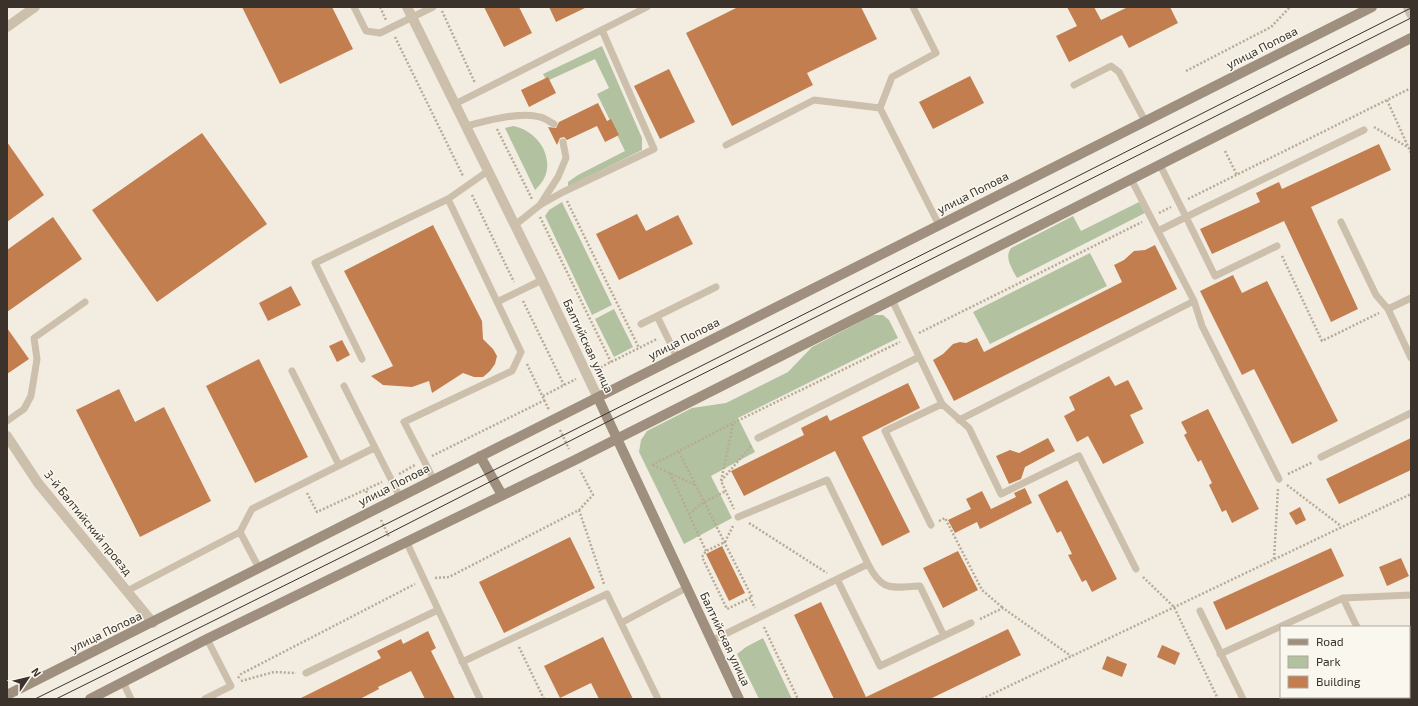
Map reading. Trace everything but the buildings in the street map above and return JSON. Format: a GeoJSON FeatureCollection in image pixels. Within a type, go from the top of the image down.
{"type":"FeatureCollection","features":[{"type":"Feature","properties":{"kind":"main road","name":"улица Попова"},"geometry":{"type":"LineString","coordinates":[[7,695],[154,623],[480,456],[598,398],[1372,7]]}},
{"type":"Feature","properties":{"kind":"main road"},"geometry":{"type":"LineString","coordinates":[[90,699],[207,639],[502,496],[1411,38]]}},
{"type":"Feature","properties":{"kind":"main road","name":"Балтийская улица"},"geometry":{"type":"LineString","coordinates":[[598,398],[739,699]]}},
{"type":"Feature","properties":{"kind":"main road"},"geometry":{"type":"LineString","coordinates":[[480,456],[502,496]]}},
{"type":"Feature","properties":{"kind":"street"},"geometry":{"type":"LineString","coordinates":[[7,27],[35,7]]}},
{"type":"Feature","properties":{"kind":"street","name":"Балтийская улица"},"geometry":{"type":"LineString","coordinates":[[407,7],[542,280],[598,398]]}},
{"type":"Feature","properties":{"kind":"street"},"geometry":{"type":"LineString","coordinates":[[1408,7],[1411,14]]}},
{"type":"Feature","properties":{"kind":"street","name":"3-й Балтийский проезд"},"geometry":{"type":"LineString","coordinates":[[7,436],[38,483],[154,623]]}},
{"type":"Feature","properties":{"kind":"lane"},"geometry":{"type":"LineString","coordinates":[[354,7],[366,31],[380,33],[433,7]]}},
{"type":"Feature","properties":{"kind":"lane"},"geometry":{"type":"LineString","coordinates":[[455,104],[647,7]]}},
{"type":"Feature","properties":{"kind":"lane"},"geometry":{"type":"LineString","coordinates":[[913,7],[936,53],[892,77],[880,108],[939,225]]}},
{"type":"Feature","properties":{"kind":"lane"},"geometry":{"type":"LineString","coordinates":[[515,225],[538,207],[563,192],[654,149],[602,30]]}},
{"type":"Feature","properties":{"kind":"lane"},"geometry":{"type":"LineString","coordinates":[[1074,85],[1111,66],[1119,72],[1145,121]]}},
{"type":"Feature","properties":{"kind":"lane"},"geometry":{"type":"LineString","coordinates":[[726,145],[814,100],[880,108]]}},
{"type":"Feature","properties":{"kind":"lane"},"geometry":{"type":"LineString","coordinates":[[466,126],[493,120],[530,115],[541,117],[554,124]]}},
{"type":"Feature","properties":{"kind":"lane"},"geometry":{"type":"LineString","coordinates":[[1158,231],[1364,130]]}},
{"type":"Feature","properties":{"kind":"lane"},"geometry":{"type":"LineString","coordinates":[[538,207],[558,177],[566,158],[563,142]]}},
{"type":"Feature","properties":{"kind":"lane"},"geometry":{"type":"LineString","coordinates":[[1160,165],[1215,276],[1278,246]]}},
{"type":"Feature","properties":{"kind":"lane"},"geometry":{"type":"LineString","coordinates":[[362,359],[315,263],[448,199],[488,171]]}},
{"type":"Feature","properties":{"kind":"lane"},"geometry":{"type":"LineString","coordinates":[[1131,180],[1194,301],[1202,326],[1279,479]]}},
{"type":"Feature","properties":{"kind":"lane"},"geometry":{"type":"LineString","coordinates":[[434,480],[404,422],[512,370],[521,352],[448,199]]}},
{"type":"Feature","properties":{"kind":"lane"},"geometry":{"type":"LineString","coordinates":[[1341,222],[1376,295],[1388,308],[1411,358]]}},
{"type":"Feature","properties":{"kind":"lane"},"geometry":{"type":"LineString","coordinates":[[497,302],[542,280]]}},
{"type":"Feature","properties":{"kind":"lane"},"geometry":{"type":"LineString","coordinates":[[641,324],[716,287]]}},
{"type":"Feature","properties":{"kind":"lane"},"geometry":{"type":"LineString","coordinates":[[1388,308],[1411,298]]}},
{"type":"Feature","properties":{"kind":"lane"},"geometry":{"type":"LineString","coordinates":[[892,300],[942,404],[969,428],[1001,494],[1079,456],[1136,569]]}},
{"type":"Feature","properties":{"kind":"lane"},"geometry":{"type":"LineString","coordinates":[[959,420],[1194,301]]}},
{"type":"Feature","properties":{"kind":"lane"},"geometry":{"type":"LineString","coordinates":[[7,421],[24,409],[31,396],[37,359],[34,338],[85,302]]}},
{"type":"Feature","properties":{"kind":"lane"},"geometry":{"type":"LineString","coordinates":[[657,316],[677,358]]}},
{"type":"Feature","properties":{"kind":"lane"},"geometry":{"type":"LineString","coordinates":[[758,438],[919,357]]}},
{"type":"Feature","properties":{"kind":"lane"},"geometry":{"type":"LineString","coordinates":[[292,371],[340,465]]}},
{"type":"Feature","properties":{"kind":"lane"},"geometry":{"type":"LineString","coordinates":[[344,386],[400,497]]}},
{"type":"Feature","properties":{"kind":"lane"},"geometry":{"type":"LineString","coordinates":[[931,525],[885,431],[942,404]]}},
{"type":"Feature","properties":{"kind":"lane"},"geometry":{"type":"LineString","coordinates":[[1321,457],[1411,413]]}},
{"type":"Feature","properties":{"kind":"lane"},"geometry":{"type":"LineString","coordinates":[[126,591],[240,532],[252,509],[374,448]]}},
{"type":"Feature","properties":{"kind":"lane"},"geometry":{"type":"LineString","coordinates":[[738,517],[827,480],[875,578],[883,585],[891,587],[920,586],[944,636]]}},
{"type":"Feature","properties":{"kind":"lane"},"geometry":{"type":"LineString","coordinates":[[240,532],[259,568]]}},
{"type":"Feature","properties":{"kind":"lane"},"geometry":{"type":"LineString","coordinates":[[407,543],[480,699]]}},
{"type":"Feature","properties":{"kind":"lane"},"geometry":{"type":"LineString","coordinates":[[712,641],[868,564]]}},
{"type":"Feature","properties":{"kind":"lane"},"geometry":{"type":"LineString","coordinates":[[837,579],[880,666],[971,623]]}},
{"type":"Feature","properties":{"kind":"lane"},"geometry":{"type":"LineString","coordinates":[[621,623],[686,588]]}},
{"type":"Feature","properties":{"kind":"lane"},"geometry":{"type":"LineString","coordinates":[[462,662],[607,594],[658,699]]}},
{"type":"Feature","properties":{"kind":"lane"},"geometry":{"type":"LineString","coordinates":[[1282,626],[1343,598],[1411,595]]}},
{"type":"Feature","properties":{"kind":"lane"},"geometry":{"type":"LineString","coordinates":[[1343,598],[1357,626]]}},
{"type":"Feature","properties":{"kind":"lane"},"geometry":{"type":"LineString","coordinates":[[306,673],[438,610]]}},
{"type":"Feature","properties":{"kind":"lane"},"geometry":{"type":"LineString","coordinates":[[1200,611],[1243,699]]}},
{"type":"Feature","properties":{"kind":"lane"},"geometry":{"type":"LineString","coordinates":[[1220,654],[1280,627]]}},
{"type":"Feature","properties":{"kind":"lane"},"geometry":{"type":"LineString","coordinates":[[205,699],[231,686],[207,639]]}},
{"type":"Feature","properties":{"kind":"lane"},"geometry":{"type":"LineString","coordinates":[[123,682],[131,699]]}},
{"type":"Feature","properties":{"kind":"path"},"geometry":{"type":"LineString","coordinates":[[440,7],[480,92]]}},
{"type":"Feature","properties":{"kind":"path"},"geometry":{"type":"LineString","coordinates":[[1186,70],[1271,27],[1290,7]]}},
{"type":"Feature","properties":{"kind":"path"},"geometry":{"type":"LineString","coordinates":[[695,485],[652,465],[733,423],[910,338],[1409,89]]}},
{"type":"Feature","properties":{"kind":"path"},"geometry":{"type":"LineString","coordinates":[[1387,100],[1411,153]]}},
{"type":"Feature","properties":{"kind":"path"},"geometry":{"type":"LineString","coordinates":[[1354,116],[1361,120]]}},
{"type":"Feature","properties":{"kind":"path"},"geometry":{"type":"LineString","coordinates":[[493,120],[538,207],[611,362]]}},
{"type":"Feature","properties":{"kind":"path"},"geometry":{"type":"LineString","coordinates":[[1368,124],[1409,148]]}},
{"type":"Feature","properties":{"kind":"path"},"geometry":{"type":"LineString","coordinates":[[1225,150],[1237,175]]}},
{"type":"Feature","properties":{"kind":"path"},"geometry":{"type":"LineString","coordinates":[[563,192],[639,348]]}},
{"type":"Feature","properties":{"kind":"path"},"geometry":{"type":"LineString","coordinates":[[1278,246],[1322,341],[1388,308]]}},
{"type":"Feature","properties":{"kind":"path"},"geometry":{"type":"LineString","coordinates":[[543,396],[666,335]]}},
{"type":"Feature","properties":{"kind":"path"},"geometry":{"type":"LineString","coordinates":[[733,423],[721,481],[758,438]]}},
{"type":"Feature","properties":{"kind":"path"},"geometry":{"type":"LineString","coordinates":[[679,452],[752,597],[750,598]]}},
{"type":"Feature","properties":{"kind":"path"},"geometry":{"type":"LineString","coordinates":[[1279,479],[1321,457]]}},
{"type":"Feature","properties":{"kind":"path"},"geometry":{"type":"LineString","coordinates":[[670,473],[706,551],[725,542]]}},
{"type":"Feature","properties":{"kind":"path"},"geometry":{"type":"LineString","coordinates":[[1279,479],[1341,526]]}},
{"type":"Feature","properties":{"kind":"path"},"geometry":{"type":"LineString","coordinates":[[1274,559],[1279,479]]}},
{"type":"Feature","properties":{"kind":"path"},"geometry":{"type":"LineString","coordinates":[[689,514],[704,502],[726,491]]}},
{"type":"Feature","properties":{"kind":"path"},"geometry":{"type":"LineString","coordinates":[[982,699],[1341,526],[1411,494]]}},
{"type":"Feature","properties":{"kind":"path"},"geometry":{"type":"LineString","coordinates":[[231,686],[241,674],[424,579],[449,577],[579,510],[593,495]]}},
{"type":"Feature","properties":{"kind":"path"},"geometry":{"type":"LineString","coordinates":[[579,510],[607,594]]}},
{"type":"Feature","properties":{"kind":"path"},"geometry":{"type":"LineString","coordinates":[[738,517],[837,579]]}},
{"type":"Feature","properties":{"kind":"path"},"geometry":{"type":"LineString","coordinates":[[931,525],[946,518],[982,590],[1003,608],[1072,656]]}},
{"type":"Feature","properties":{"kind":"path"},"geometry":{"type":"LineString","coordinates":[[1136,569],[1174,607],[1218,699]]}},
{"type":"Feature","properties":{"kind":"path"},"geometry":{"type":"LineString","coordinates":[[971,623],[1003,608]]}},
{"type":"Feature","properties":{"kind":"path"},"geometry":{"type":"LineString","coordinates":[[514,638],[544,699]]}},
{"type":"Feature","properties":{"kind":"path"},"geometry":{"type":"LineString","coordinates":[[231,686],[250,677],[274,672],[306,673]]}},
{"type":"Feature","properties":{"kind":"green space"},"geometry":{"type":"Polygon","coordinates":[[[602,46],[642,138],[642,150],[568,187],[568,182],[578,175],[625,151],[597,94],[609,88],[595,59],[547,81],[543,74],[602,46]]]}},
{"type":"Feature","properties":{"kind":"green space"},"geometry":{"type":"Polygon","coordinates":[[[513,126],[523,129],[532,135],[540,143],[545,152],[547,171],[543,181],[535,190],[505,128],[513,126]]]}},
{"type":"Feature","properties":{"kind":"green space"},"geometry":{"type":"Polygon","coordinates":[[[562,202],[612,305],[592,315],[545,216],[549,210],[562,202]]]}},
{"type":"Feature","properties":{"kind":"green space"},"geometry":{"type":"Polygon","coordinates":[[[1139,202],[1145,213],[1017,278],[1011,267],[1008,256],[1011,248],[1073,216],[1081,231],[1139,202]]]}},
{"type":"Feature","properties":{"kind":"green space"},"geometry":{"type":"Polygon","coordinates":[[[1090,253],[1107,286],[990,344],[973,312],[1090,253]]]}},
{"type":"Feature","properties":{"kind":"green space"},"geometry":{"type":"Polygon","coordinates":[[[614,309],[633,347],[614,357],[595,319],[614,309]]]}},
{"type":"Feature","properties":{"kind":"green space"},"geometry":{"type":"Polygon","coordinates":[[[873,315],[883,315],[889,320],[898,338],[738,418],[755,452],[711,476],[732,518],[684,544],[639,452],[641,440],[647,431],[692,408],[726,403],[788,372],[812,347],[873,315]]]}},
{"type":"Feature","properties":{"kind":"green space"},"geometry":{"type":"Polygon","coordinates":[[[763,638],[792,699],[759,699],[737,654],[746,647],[763,638]]]}},
{"type":"Feature","properties":{"kind":"tram line"},"geometry":{"type":"LineString","coordinates":[[35,699],[552,441],[1411,8]]}},
{"type":"Feature","properties":{"kind":"tram line"},"geometry":{"type":"LineString","coordinates":[[56,699],[372,542],[609,421],[1411,18]]}}]}
